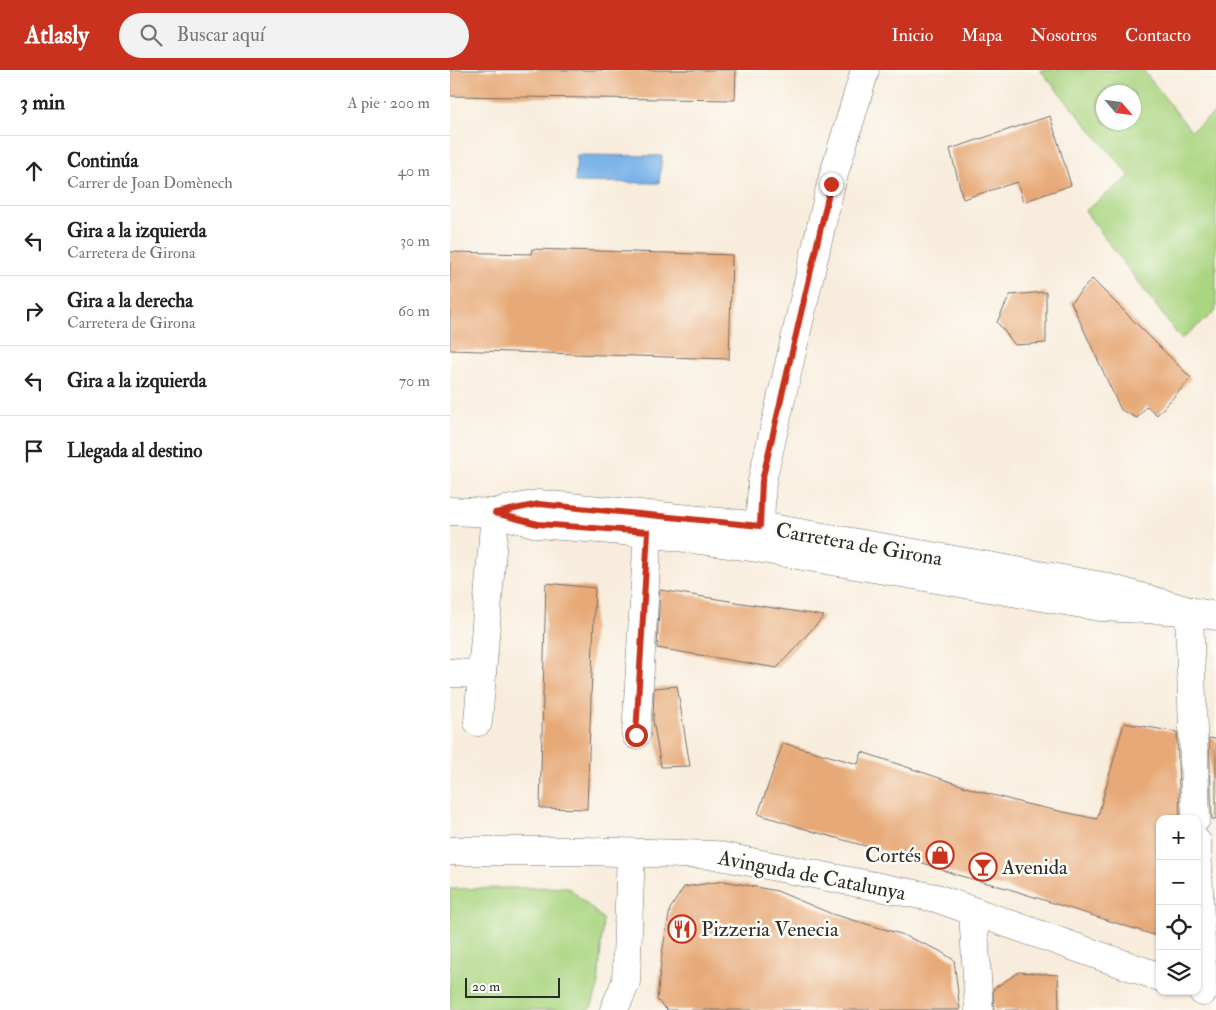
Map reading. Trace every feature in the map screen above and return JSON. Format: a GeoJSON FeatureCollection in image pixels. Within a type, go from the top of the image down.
{"type":"FeatureCollection","features":[{"type":"Feature","properties":{"kind":"street"},"geometry":{"type":"LineString","coordinates":[[760,526],[762,481],[831,184],[865,70]]}},
{"type":"Feature","properties":{"kind":"street","name":"Carretera de Girona"},"geometry":{"type":"LineString","coordinates":[[495,513],[539,504],[760,526],[1102,586],[1188,611],[1216,616]]}},
{"type":"Feature","properties":{"kind":"street","name":"Carretera de Girona"},"geometry":{"type":"LineString","coordinates":[[450,511],[495,513],[538,524],[648,532],[757,548],[1100,607],[1188,611]]}},
{"type":"Feature","properties":{"kind":"street"},"geometry":{"type":"LineString","coordinates":[[478,722],[495,513]]}},
{"type":"Feature","properties":{"kind":"street"},"geometry":{"type":"LineString","coordinates":[[636,735],[648,532]]}},
{"type":"Feature","properties":{"kind":"street"},"geometry":{"type":"LineString","coordinates":[[1188,611],[1196,815]]}},
{"type":"Feature","properties":{"kind":"street"},"geometry":{"type":"LineString","coordinates":[[450,673],[482,674]]}},
{"type":"Feature","properties":{"kind":"street","name":"Avinguda de Catalunya"},"geometry":{"type":"LineString","coordinates":[[450,851],[585,851],[714,855],[936,898],[1156,976]]}},
{"type":"Feature","properties":{"kind":"street"},"geometry":{"type":"LineString","coordinates":[[614,1010],[626,982],[631,852]]}},
{"type":"Feature","properties":{"kind":"street"},"geometry":{"type":"LineString","coordinates":[[1198,860],[1205,993]]}},
{"type":"Feature","properties":{"kind":"street"},"geometry":{"type":"LineString","coordinates":[[974,912],[978,1010]]}},
{"type":"Feature","properties":{"kind":"green space"},"geometry":{"type":"Polygon","coordinates":[[[1040,70],[1143,70],[1191,131],[1215,113],[1216,311],[1181,339],[1085,211],[1130,176],[1040,70]]]}},
{"type":"Feature","properties":{"kind":"green space"},"geometry":{"type":"Polygon","coordinates":[[[568,887],[603,919],[598,988],[590,1010],[450,1010],[450,889],[568,887]]]}},
{"type":"Feature","properties":{"kind":"water"},"geometry":{"type":"Polygon","coordinates":[[[577,155],[662,156],[659,183],[575,182],[577,155]]]}},
{"type":"Feature","properties":{"kind":"building"},"geometry":{"type":"Polygon","coordinates":[[[450,70],[736,70],[735,100],[450,96],[450,70]]]}},
{"type":"Feature","properties":{"kind":"building"},"geometry":{"type":"Polygon","coordinates":[[[1050,116],[1071,185],[1023,202],[1017,182],[963,199],[950,149],[1050,116]]]}},
{"type":"Feature","properties":{"kind":"building"},"geometry":{"type":"Polygon","coordinates":[[[532,249],[732,255],[729,359],[450,350],[450,252],[531,254],[532,249]]]}},
{"type":"Feature","properties":{"kind":"building"},"geometry":{"type":"Polygon","coordinates":[[[1092,279],[1191,378],[1157,415],[1147,406],[1137,418],[1121,410],[1071,302],[1092,279]]]}},
{"type":"Feature","properties":{"kind":"building"},"geometry":{"type":"Polygon","coordinates":[[[1046,292],[1046,343],[1015,345],[997,322],[1010,295],[1046,292]]]}},
{"type":"Feature","properties":{"kind":"building"},"geometry":{"type":"Polygon","coordinates":[[[546,583],[595,588],[587,809],[540,808],[546,583]]]}},
{"type":"Feature","properties":{"kind":"building"},"geometry":{"type":"Polygon","coordinates":[[[660,590],[824,616],[777,668],[657,648],[660,590]]]}},
{"type":"Feature","properties":{"kind":"building"},"geometry":{"type":"Polygon","coordinates":[[[677,686],[690,766],[661,767],[653,720],[654,688],[677,686]]]}},
{"type":"Feature","properties":{"kind":"building"},"geometry":{"type":"Polygon","coordinates":[[[1124,723],[1177,732],[1180,815],[1156,815],[1156,936],[1006,888],[957,875],[912,859],[758,814],[783,743],[858,764],[862,752],[978,791],[1026,804],[1097,819],[1124,723]]]}},
{"type":"Feature","properties":{"kind":"building"},"geometry":{"type":"Polygon","coordinates":[[[1209,738],[1216,739],[1216,819],[1212,819],[1209,738]]]}},
{"type":"Feature","properties":{"kind":"building"},"geometry":{"type":"Polygon","coordinates":[[[724,881],[777,891],[832,914],[901,934],[938,950],[954,960],[960,1010],[667,1010],[657,1000],[662,953],[670,909],[684,887],[724,881]]]}},
{"type":"Feature","properties":{"kind":"building"},"geometry":{"type":"Polygon","coordinates":[[[1019,972],[1058,975],[1059,1010],[994,1010],[993,989],[1019,972]]]}},
{"type":"Feature","properties":{"kind":"place","name":"Cortés"},"geometry":{"type":"Point","coordinates":[940,855]}},
{"type":"Feature","properties":{"kind":"place","name":"Avenida"},"geometry":{"type":"Point","coordinates":[983,867]}},
{"type":"Feature","properties":{"kind":"place","name":"Pizzeria Venecia"},"geometry":{"type":"Point","coordinates":[682,929]}},
{"type":"Feature","properties":{"kind":"route"},"geometry":{"type":"LineString","coordinates":[[636,735],[648,532],[538,524],[495,513],[539,504],[760,526],[762,481],[831,184]]}}]}
